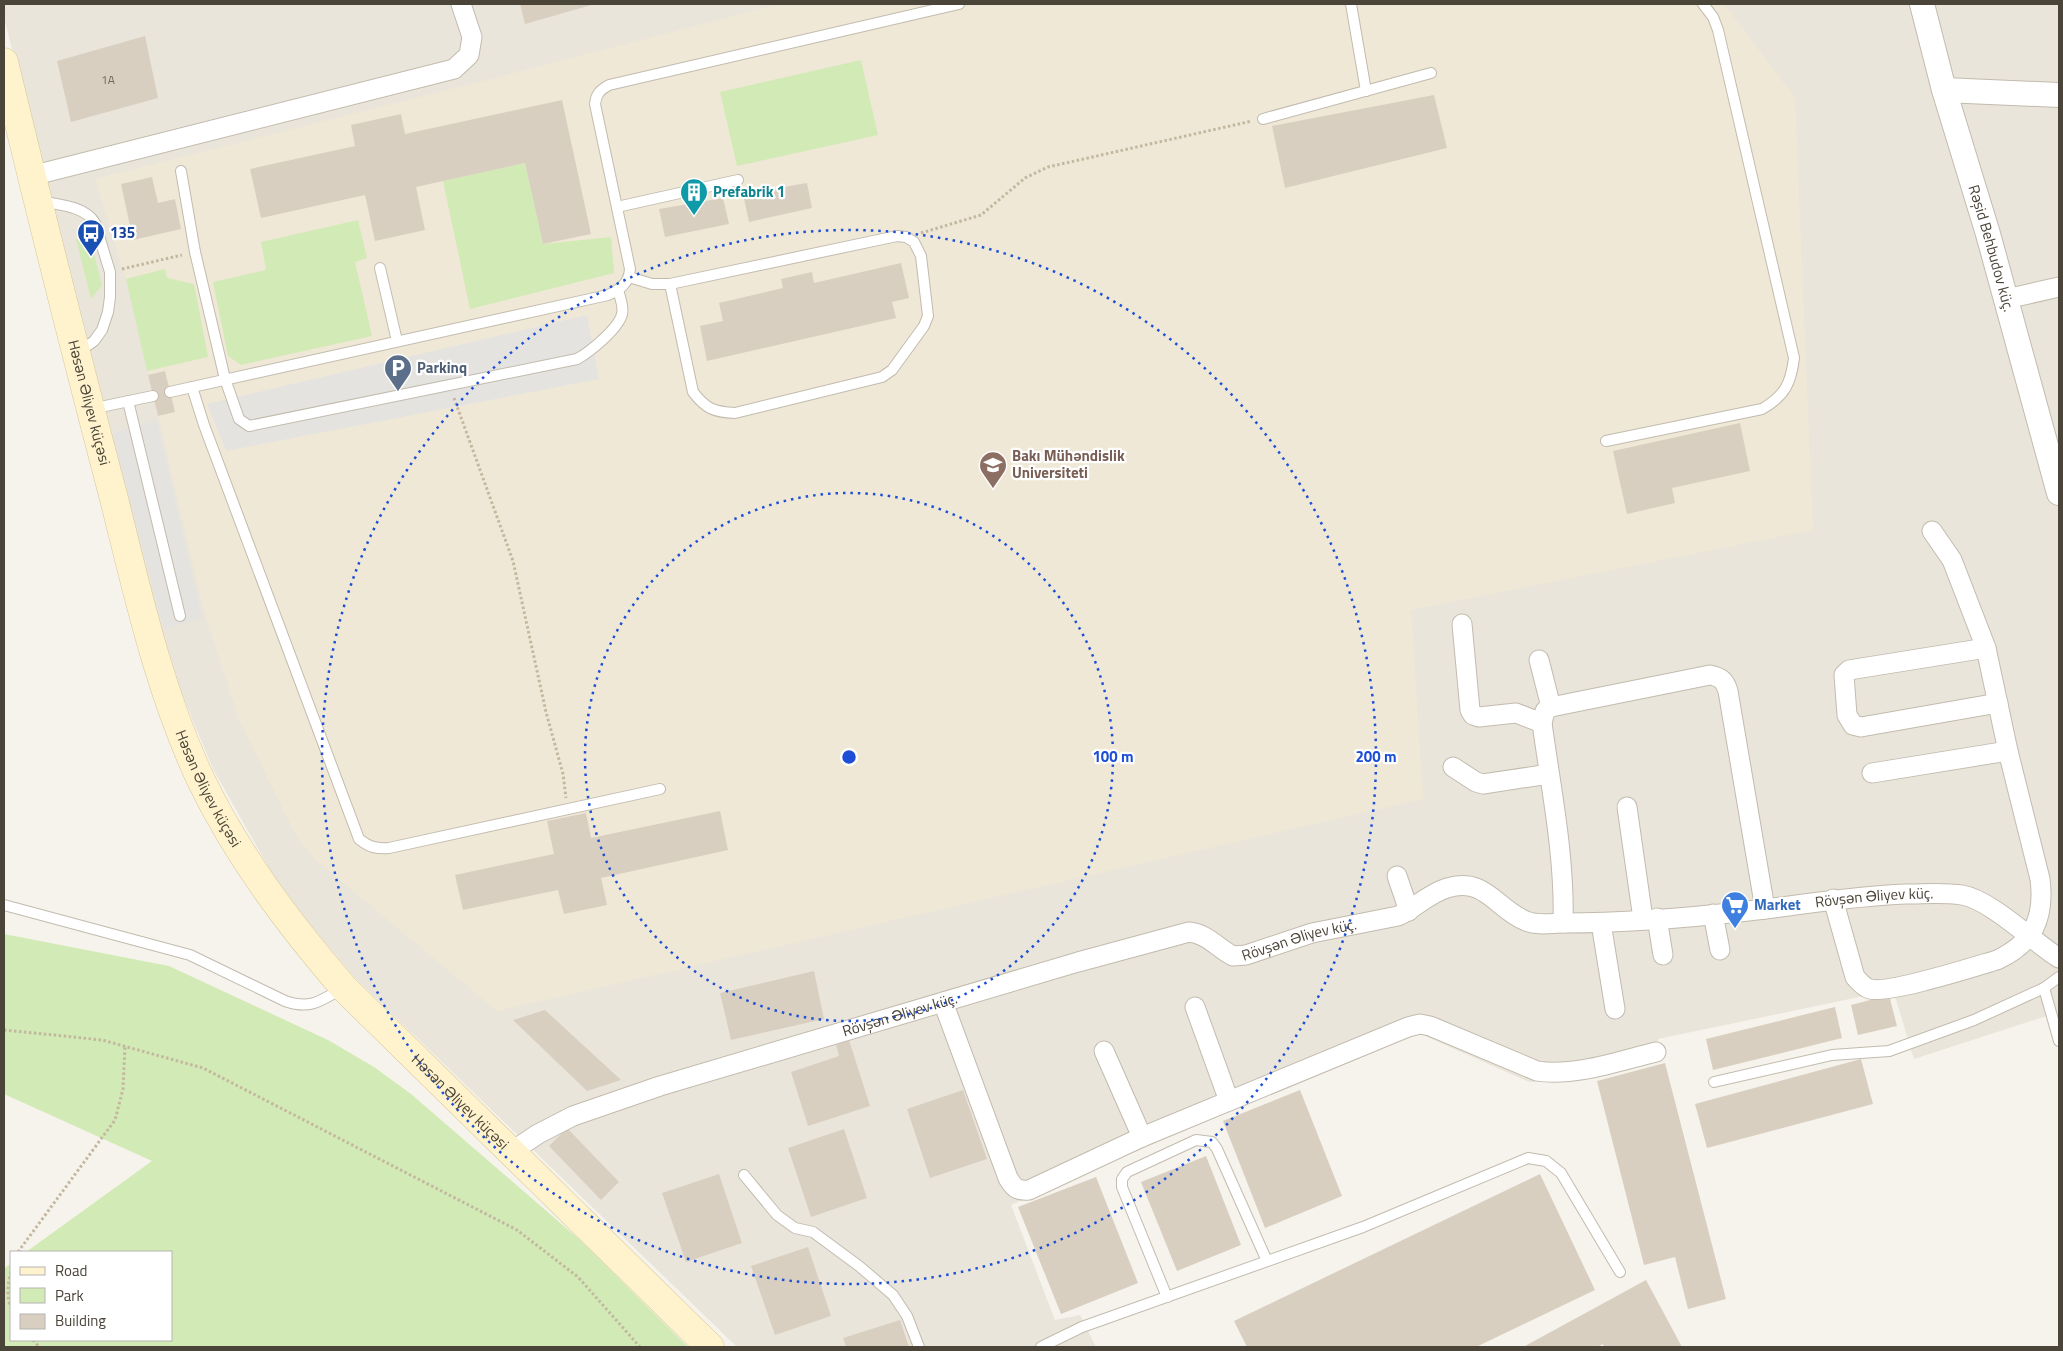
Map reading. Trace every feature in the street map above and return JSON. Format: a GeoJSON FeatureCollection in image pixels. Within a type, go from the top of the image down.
{"type":"FeatureCollection","features":[{"type":"Feature","properties":{"kind":"main road","name":"Həsən Əliyev küçəsi"},"geometry":{"type":"LineString","coordinates":[[4,62],[90,410],[154,652],[171,705],[199,776],[235,842],[264,887],[311,950],[344,988],[710,1347]]}},
{"type":"Feature","properties":{"kind":"street"},"geometry":{"type":"LineString","coordinates":[[34,188],[454,69],[469,55],[472,37],[462,4]]}},
{"type":"Feature","properties":{"kind":"street","name":"Rəşid Behbudov küç."},"geometry":{"type":"LineString","coordinates":[[1922,4],[1944,90],[2006,299],[2059,493]]}},
{"type":"Feature","properties":{"kind":"street"},"geometry":{"type":"LineString","coordinates":[[1944,90],[2059,94]]}},
{"type":"Feature","properties":{"kind":"street"},"geometry":{"type":"LineString","coordinates":[[2006,299],[2059,287]]}},
{"type":"Feature","properties":{"kind":"street"},"geometry":{"type":"LineString","coordinates":[[1833,899],[1855,977],[1864,986],[1871,989],[1902,986],[1997,960],[2010,954],[2030,938],[2041,909],[2042,893],[2040,879],[2008,751],[1986,648],[1952,560],[1932,531]]}},
{"type":"Feature","properties":{"kind":"street"},"geometry":{"type":"LineString","coordinates":[[1462,624],[1470,710],[1473,715],[1479,717],[1516,713],[1546,715],[1710,675],[1722,679],[1728,691],[1765,909]]}},
{"type":"Feature","properties":{"kind":"street"},"geometry":{"type":"LineString","coordinates":[[1986,648],[1849,670],[1844,675],[1847,715],[1853,726],[1861,727],[1998,703]]}},
{"type":"Feature","properties":{"kind":"street"},"geometry":{"type":"LineString","coordinates":[[1539,660],[1546,715],[1549,774],[1563,879],[1563,923]]}},
{"type":"Feature","properties":{"kind":"street"},"geometry":{"type":"LineString","coordinates":[[1872,773],[2008,751]]}},
{"type":"Feature","properties":{"kind":"street"},"geometry":{"type":"LineString","coordinates":[[1453,767],[1476,782],[1483,784],[1549,774]]}},
{"type":"Feature","properties":{"kind":"street"},"geometry":{"type":"LineString","coordinates":[[1627,807],[1650,919],[1663,955]]}},
{"type":"Feature","properties":{"kind":"street"},"geometry":{"type":"LineString","coordinates":[[1397,876],[1409,911]]}},
{"type":"Feature","properties":{"kind":"street","name":"Rövşən Əliyev küç."},"geometry":{"type":"LineString","coordinates":[[511,1152],[556,1124],[590,1110],[943,1002],[1177,934],[1198,933],[1228,954],[1238,956],[1312,933],[1385,920],[1409,911],[1428,897],[1446,888],[1471,886],[1487,893],[1516,916],[1528,922],[1563,923],[1601,923],[1713,914],[1864,896],[1942,893],[1964,895],[1989,906],[2059,958]]}},
{"type":"Feature","properties":{"kind":"street"},"geometry":{"type":"LineString","coordinates":[[1713,914],[1720,950]]}},
{"type":"Feature","properties":{"kind":"street"},"geometry":{"type":"LineString","coordinates":[[1601,923],[1615,1009]]}},
{"type":"Feature","properties":{"kind":"street"},"geometry":{"type":"LineString","coordinates":[[943,1002],[1008,1178],[1013,1187],[1020,1191],[1029,1190],[1142,1137],[1408,1027],[1420,1024],[1430,1026],[1537,1071],[1550,1073],[1568,1072],[1656,1052]]}},
{"type":"Feature","properties":{"kind":"street"},"geometry":{"type":"LineString","coordinates":[[1195,1008],[1229,1101]]}},
{"type":"Feature","properties":{"kind":"street"},"geometry":{"type":"LineString","coordinates":[[1104,1051],[1142,1137]]}},
{"type":"Feature","properties":{"kind":"lane"},"geometry":{"type":"LineString","coordinates":[[170,392],[608,295],[625,284],[630,277],[630,269],[595,104],[596,97],[601,89],[609,85],[959,4]]}},
{"type":"Feature","properties":{"kind":"lane"},"geometry":{"type":"LineString","coordinates":[[1352,4],[1366,91]]}},
{"type":"Feature","properties":{"kind":"lane"},"geometry":{"type":"LineString","coordinates":[[1606,441],[1762,409],[1774,402],[1779,396],[1788,385],[1792,373],[1794,358],[1718,30],[1713,17],[1703,4]]}},
{"type":"Feature","properties":{"kind":"lane"},"geometry":{"type":"LineString","coordinates":[[1263,119],[1431,74]]}},
{"type":"Feature","properties":{"kind":"lane"},"geometry":{"type":"LineString","coordinates":[[181,172],[194,252],[226,379],[239,419],[249,426],[577,359],[582,357],[618,324],[622,313],[622,303],[618,290]]}},
{"type":"Feature","properties":{"kind":"lane"},"geometry":{"type":"LineString","coordinates":[[617,207],[738,180]]}},
{"type":"Feature","properties":{"kind":"lane"},"geometry":{"type":"LineString","coordinates":[[34,188],[91,217],[95,223],[110,272],[108,312],[102,330],[94,340],[76,353]]}},
{"type":"Feature","properties":{"kind":"lane"},"geometry":{"type":"LineString","coordinates":[[630,277],[652,284],[670,284],[897,236],[906,237],[914,242],[921,256],[928,316],[924,326],[892,370],[882,377],[735,412],[716,412],[702,403],[693,392],[670,284]]}},
{"type":"Feature","properties":{"kind":"lane"},"geometry":{"type":"LineString","coordinates":[[380,268],[397,341]]}},
{"type":"Feature","properties":{"kind":"lane"},"geometry":{"type":"LineString","coordinates":[[192,387],[204,425],[359,839],[376,849],[389,848],[660,789]]}},
{"type":"Feature","properties":{"kind":"lane"},"geometry":{"type":"LineString","coordinates":[[90,410],[153,396]]}},
{"type":"Feature","properties":{"kind":"lane"},"geometry":{"type":"LineString","coordinates":[[128,401],[180,616]]}},
{"type":"Feature","properties":{"kind":"lane"},"geometry":{"type":"LineString","coordinates":[[4,905],[190,955],[299,1006],[315,1004],[344,988]]}},
{"type":"Feature","properties":{"kind":"lane"},"geometry":{"type":"LineString","coordinates":[[1714,1082],[1832,1055],[1889,1051],[1974,1020],[2044,988],[2059,977]]}},
{"type":"Feature","properties":{"kind":"lane"},"geometry":{"type":"LineString","coordinates":[[2044,988],[2059,1041]]}},
{"type":"Feature","properties":{"kind":"lane"},"geometry":{"type":"LineString","coordinates":[[1168,1297],[1122,1187],[1122,1179],[1128,1172],[1196,1140],[1212,1142],[1217,1149],[1267,1261]]}},
{"type":"Feature","properties":{"kind":"lane"},"geometry":{"type":"LineString","coordinates":[[1041,1347],[1082,1327],[1363,1227],[1528,1158],[1546,1161],[1562,1173],[1620,1272]]}},
{"type":"Feature","properties":{"kind":"lane"},"geometry":{"type":"LineString","coordinates":[[744,1175],[777,1215],[795,1228],[813,1232],[859,1266],[893,1295],[907,1316],[919,1347]]}},
{"type":"Feature","properties":{"kind":"path"},"geometry":{"type":"LineString","coordinates":[[906,237],[981,215],[1025,178],[1048,167],[1263,119]]}},
{"type":"Feature","properties":{"kind":"path"},"geometry":{"type":"LineString","coordinates":[[110,272],[194,252]]}},
{"type":"Feature","properties":{"kind":"path"},"geometry":{"type":"LineString","coordinates":[[450,386],[513,561],[546,712],[563,774],[568,809]]}},
{"type":"Feature","properties":{"kind":"path"},"geometry":{"type":"LineString","coordinates":[[4,1030],[102,1040],[203,1068],[517,1230],[578,1277],[640,1347]]}},
{"type":"Feature","properties":{"kind":"path"},"geometry":{"type":"LineString","coordinates":[[19,1251],[115,1120],[123,1089],[125,1046]]}},
{"type":"Feature","properties":{"kind":"path"},"geometry":{"type":"LineString","coordinates":[[10,1280],[10,1305]]}},
{"type":"Feature","properties":{"kind":"shaded area"},"geometry":{"type":"Polygon","coordinates":[[[4,4],[2059,4],[2059,1012],[1914,1059],[1893,990],[1658,1039],[1661,1055],[1558,1082],[1529,1082],[1416,1032],[1011,1205],[1055,1320],[1080,1315],[1096,1347],[737,1347],[354,977],[282,891],[213,769],[180,690],[164,644],[96,394],[4,17],[4,4]]]}},
{"type":"Feature","properties":{"kind":"shaded area","name":"Bakı Mühəndislik Universiteti"},"geometry":{"type":"Polygon","coordinates":[[[779,4],[1724,4],[1795,98],[1813,530],[1411,610],[1423,799],[497,1011],[316,860],[296,836],[239,719],[204,612],[126,279],[95,179],[779,4]]]}},
{"type":"Feature","properties":{"kind":"shaded area","name":"Parkinq"},"geometry":{"type":"Polygon","coordinates":[[[587,315],[599,379],[226,451],[207,404],[587,315]]]}},
{"type":"Feature","properties":{"kind":"shaded area"},"geometry":{"type":"Polygon","coordinates":[[[157,420],[202,618],[164,630],[112,434],[157,420]]]}},
{"type":"Feature","properties":{"kind":"green space"},"geometry":{"type":"Polygon","coordinates":[[[861,60],[878,135],[737,166],[720,92],[861,60]]]}},
{"type":"Feature","properties":{"kind":"green space"},"geometry":{"type":"Polygon","coordinates":[[[525,163],[543,244],[611,237],[614,273],[470,309],[443,181],[525,163]]]}},
{"type":"Feature","properties":{"kind":"green space"},"geometry":{"type":"Polygon","coordinates":[[[358,220],[367,258],[355,262],[372,336],[241,365],[228,356],[213,282],[266,270],[261,242],[358,220]]]}},
{"type":"Feature","properties":{"kind":"green space"},"geometry":{"type":"Polygon","coordinates":[[[76,239],[90,239],[102,285],[91,299],[76,239]]]}},
{"type":"Feature","properties":{"kind":"green space"},"geometry":{"type":"Polygon","coordinates":[[[165,269],[167,278],[194,284],[208,357],[147,371],[126,279],[165,269]]]}},
{"type":"Feature","properties":{"kind":"green space"},"geometry":{"type":"Polygon","coordinates":[[[4,934],[169,966],[328,1040],[374,1067],[411,1094],[580,1240],[688,1347],[4,1347],[4,1269],[10,1264],[10,1341],[172,1341],[172,1251],[27,1251],[152,1161],[4,1094],[4,934]]]}},
{"type":"Feature","properties":{"kind":"building"},"geometry":{"type":"Polygon","coordinates":[[[520,4],[595,4],[525,24],[520,4]]]}},
{"type":"Feature","properties":{"kind":"building"},"geometry":{"type":"Polygon","coordinates":[[[145,36],[158,98],[71,122],[57,61],[145,36]]]}},
{"type":"Feature","properties":{"kind":"building"},"geometry":{"type":"Polygon","coordinates":[[[1434,95],[1447,148],[1285,188],[1272,126],[1434,95]]]}},
{"type":"Feature","properties":{"kind":"building"},"geometry":{"type":"Polygon","coordinates":[[[562,100],[591,234],[543,244],[525,163],[416,187],[425,230],[375,241],[365,195],[261,218],[250,169],[355,146],[351,125],[401,114],[405,134],[562,100]]]}},
{"type":"Feature","properties":{"kind":"building"},"geometry":{"type":"Polygon","coordinates":[[[152,177],[158,203],[175,199],[181,229],[133,240],[121,184],[152,177]]]}},
{"type":"Feature","properties":{"kind":"building"},"geometry":{"type":"Polygon","coordinates":[[[807,183],[812,208],[749,222],[743,194],[807,183]]]}},
{"type":"Feature","properties":{"kind":"building","name":"Prefabrik 1"},"geometry":{"type":"Polygon","coordinates":[[[723,198],[729,224],[665,237],[659,209],[723,198]]]}},
{"type":"Feature","properties":{"kind":"building"},"geometry":{"type":"Polygon","coordinates":[[[901,263],[909,298],[892,302],[896,318],[707,361],[700,326],[723,321],[719,303],[783,288],[781,279],[812,272],[814,283],[901,263]]]}},
{"type":"Feature","properties":{"kind":"building"},"geometry":{"type":"Polygon","coordinates":[[[165,371],[175,412],[158,416],[148,375],[165,371]]]}},
{"type":"Feature","properties":{"kind":"building"},"geometry":{"type":"Polygon","coordinates":[[[1740,423],[1750,471],[1672,488],[1675,503],[1627,514],[1613,451],[1740,423]]]}},
{"type":"Feature","properties":{"kind":"building"},"geometry":{"type":"Polygon","coordinates":[[[720,811],[728,850],[601,878],[607,905],[564,914],[558,890],[463,910],[455,875],[554,854],[547,821],[586,813],[591,838],[720,811]]]}},
{"type":"Feature","properties":{"kind":"building"},"geometry":{"type":"Polygon","coordinates":[[[814,971],[824,1019],[731,1040],[720,993],[814,971]]]}},
{"type":"Feature","properties":{"kind":"building"},"geometry":{"type":"Polygon","coordinates":[[[1889,995],[1897,1026],[1858,1035],[1851,1005],[1889,995]]]}},
{"type":"Feature","properties":{"kind":"building"},"geometry":{"type":"Polygon","coordinates":[[[1835,1007],[1842,1038],[1713,1070],[1706,1039],[1835,1007]]]}},
{"type":"Feature","properties":{"kind":"building"},"geometry":{"type":"Polygon","coordinates":[[[545,1010],[621,1080],[587,1091],[513,1020],[545,1010]]]}},
{"type":"Feature","properties":{"kind":"building"},"geometry":{"type":"Polygon","coordinates":[[[849,1040],[870,1106],[808,1126],[791,1072],[839,1056],[836,1045],[849,1040]]]}},
{"type":"Feature","properties":{"kind":"building"},"geometry":{"type":"Polygon","coordinates":[[[1861,1059],[1873,1104],[1707,1148],[1695,1104],[1861,1059]]]}},
{"type":"Feature","properties":{"kind":"building"},"geometry":{"type":"Polygon","coordinates":[[[1665,1063],[1726,1299],[1688,1309],[1675,1257],[1644,1265],[1597,1081],[1665,1063]]]}},
{"type":"Feature","properties":{"kind":"building"},"geometry":{"type":"Polygon","coordinates":[[[963,1090],[987,1159],[930,1178],[907,1109],[963,1090]]]}},
{"type":"Feature","properties":{"kind":"building"},"geometry":{"type":"Polygon","coordinates":[[[1300,1090],[1342,1196],[1265,1228],[1223,1121],[1300,1090]]]}},
{"type":"Feature","properties":{"kind":"building"},"geometry":{"type":"Polygon","coordinates":[[[567,1128],[619,1182],[601,1200],[549,1146],[567,1128]]]}},
{"type":"Feature","properties":{"kind":"building"},"geometry":{"type":"Polygon","coordinates":[[[844,1129],[867,1198],[811,1217],[788,1148],[844,1129]]]}},
{"type":"Feature","properties":{"kind":"building"},"geometry":{"type":"Polygon","coordinates":[[[1206,1156],[1241,1245],[1177,1271],[1141,1182],[1206,1156]]]}},
{"type":"Feature","properties":{"kind":"building"},"geometry":{"type":"Polygon","coordinates":[[[719,1174],[742,1243],[686,1262],[662,1193],[719,1174]]]}},
{"type":"Feature","properties":{"kind":"building"},"geometry":{"type":"Polygon","coordinates":[[[1540,1174],[1595,1290],[1476,1347],[1247,1347],[1234,1321],[1540,1174]]]}},
{"type":"Feature","properties":{"kind":"building"},"geometry":{"type":"Polygon","coordinates":[[[1096,1177],[1138,1283],[1061,1314],[1018,1207],[1096,1177]]]}},
{"type":"Feature","properties":{"kind":"building"},"geometry":{"type":"Polygon","coordinates":[[[808,1247],[831,1316],[775,1335],[751,1266],[808,1247]]]}},
{"type":"Feature","properties":{"kind":"building"},"geometry":{"type":"Polygon","coordinates":[[[1646,1280],[1682,1347],[1604,1347],[1603,1344],[1597,1347],[1525,1346],[1646,1280]]]}},
{"type":"Feature","properties":{"kind":"building"},"geometry":{"type":"Polygon","coordinates":[[[900,1320],[909,1347],[846,1347],[843,1338],[900,1320]]]}},
{"type":"Feature","properties":{"kind":"place","name":"Prefabrik 1"},"geometry":{"type":"Point","coordinates":[694,216]}},
{"type":"Feature","properties":{"kind":"place","name":"135"},"geometry":{"type":"Point","coordinates":[91,257]}},
{"type":"Feature","properties":{"kind":"place","name":"Parkinq"},"geometry":{"type":"Point","coordinates":[398,392]}},
{"type":"Feature","properties":{"kind":"place","name":"Bakı Mühəndislik Universiteti"},"geometry":{"type":"Point","coordinates":[993,489]}},
{"type":"Feature","properties":{"kind":"place","name":"Market"},"geometry":{"type":"Point","coordinates":[1735,929]}}]}
